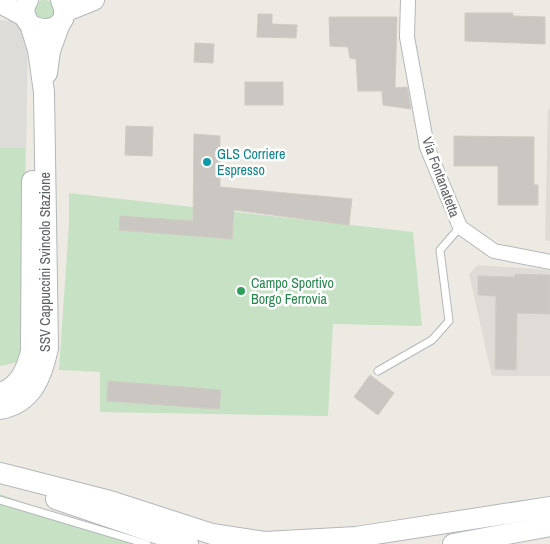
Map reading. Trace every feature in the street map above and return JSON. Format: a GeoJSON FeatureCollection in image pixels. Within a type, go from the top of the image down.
{"type":"FeatureCollection","features":[{"type":"Feature","properties":{"kind":"street"},"geometry":{"type":"LineString","coordinates":[[0,3],[28,14],[44,30],[54,28],[62,12],[94,0]]}},
{"type":"Feature","properties":{"kind":"street","name":"Via Fontanatetta"},"geometry":{"type":"LineString","coordinates":[[408,0],[407,37],[427,147],[460,227],[494,251],[550,262]]}},
{"type":"Feature","properties":{"kind":"street","name":"SSV Cappuccini Svincolo Stazione"},"geometry":{"type":"LineString","coordinates":[[44,92],[50,51],[62,12]]}},
{"type":"Feature","properties":{"kind":"street","name":"SSV Cappuccini Svincolo Stazione"},"geometry":{"type":"LineString","coordinates":[[0,409],[9,407],[32,392],[42,374],[48,348],[44,92],[38,50],[28,14]]}},
{"type":"Feature","properties":{"kind":"street"},"geometry":{"type":"LineString","coordinates":[[0,393],[17,383],[26,370],[31,352],[32,120],[44,92]]}},
{"type":"Feature","properties":{"kind":"street"},"geometry":{"type":"LineString","coordinates":[[0,473],[110,501],[212,534],[265,542],[356,537],[550,507]]}},
{"type":"Feature","properties":{"kind":"street"},"geometry":{"type":"LineString","coordinates":[[0,486],[65,501],[188,544]]}},
{"type":"Feature","properties":{"kind":"street"},"geometry":{"type":"LineString","coordinates":[[453,544],[550,526]]}},
{"type":"Feature","properties":{"kind":"lane"},"geometry":{"type":"LineString","coordinates":[[378,371],[432,340],[449,321],[440,250],[460,227]]}},
{"type":"Feature","properties":{"kind":"lane"},"geometry":{"type":"LineString","coordinates":[[0,500],[146,544]]}},
{"type":"Feature","properties":{"kind":"shaded area"},"geometry":{"type":"Polygon","coordinates":[[[0,20],[28,23],[23,361],[0,366],[0,20]]]}},
{"type":"Feature","properties":{"kind":"shaded area"},"geometry":{"type":"Polygon","coordinates":[[[548,109],[550,109],[550,241],[545,240],[548,109]]]}},
{"type":"Feature","properties":{"kind":"shaded area"},"geometry":{"type":"Polygon","coordinates":[[[478,265],[550,270],[550,376],[492,376],[469,274],[478,265]]]}},
{"type":"Feature","properties":{"kind":"green space"},"geometry":{"type":"Polygon","coordinates":[[[41,0],[50,1],[56,8],[51,20],[35,17],[33,9],[41,0]]]}},
{"type":"Feature","properties":{"kind":"green space"},"geometry":{"type":"Polygon","coordinates":[[[0,148],[25,148],[23,361],[0,366],[0,148]]]}},
{"type":"Feature","properties":{"kind":"green space","name":"Campo Sportivo Borgo Ferrovia"},"geometry":{"type":"Polygon","coordinates":[[[69,193],[413,232],[422,326],[333,324],[328,416],[100,412],[100,372],[59,370],[69,224],[69,193]]]}},
{"type":"Feature","properties":{"kind":"green space"},"geometry":{"type":"Polygon","coordinates":[[[0,494],[136,544],[0,544],[0,494]]]}},
{"type":"Feature","properties":{"kind":"building"},"geometry":{"type":"Polygon","coordinates":[[[465,13],[513,13],[513,16],[545,17],[545,44],[465,41],[465,13]]]}},
{"type":"Feature","properties":{"kind":"building"},"geometry":{"type":"Polygon","coordinates":[[[258,14],[272,14],[272,24],[297,25],[296,38],[257,37],[258,14]]]}},
{"type":"Feature","properties":{"kind":"building"},"geometry":{"type":"Polygon","coordinates":[[[329,17],[397,17],[395,88],[407,87],[411,109],[383,105],[382,91],[358,91],[356,59],[350,58],[348,47],[330,46],[329,17]]]}},
{"type":"Feature","properties":{"kind":"building"},"geometry":{"type":"Polygon","coordinates":[[[195,43],[214,44],[213,63],[194,62],[195,43]]]}},
{"type":"Feature","properties":{"kind":"building"},"geometry":{"type":"Polygon","coordinates":[[[245,82],[283,82],[283,105],[245,105],[245,82]]]}},
{"type":"Feature","properties":{"kind":"building"},"geometry":{"type":"Polygon","coordinates":[[[126,126],[153,127],[152,156],[125,155],[126,126]]]}},
{"type":"Feature","properties":{"kind":"building","name":"GLS Corriere Espresso"},"geometry":{"type":"Polygon","coordinates":[[[194,134],[220,136],[220,187],[352,199],[349,225],[234,210],[232,239],[119,230],[120,216],[193,221],[194,134]]]}},
{"type":"Feature","properties":{"kind":"building"},"geometry":{"type":"Polygon","coordinates":[[[454,136],[534,137],[534,185],[538,185],[538,205],[498,205],[498,166],[454,166],[454,136]]]}},
{"type":"Feature","properties":{"kind":"building"},"geometry":{"type":"Polygon","coordinates":[[[515,274],[550,275],[550,314],[517,313],[516,370],[495,369],[496,296],[478,295],[478,276],[515,277],[515,274]]]}},
{"type":"Feature","properties":{"kind":"building"},"geometry":{"type":"Polygon","coordinates":[[[370,375],[394,393],[378,415],[354,397],[370,375]]]}},
{"type":"Feature","properties":{"kind":"building"},"geometry":{"type":"Polygon","coordinates":[[[108,381],[221,390],[219,409],[107,401],[108,381]]]}},
{"type":"Feature","properties":{"kind":"place","name":"GLS Corriere Espresso"},"geometry":{"type":"Point","coordinates":[207,162]}},
{"type":"Feature","properties":{"kind":"place","name":"Campo Sportivo Borgo Ferrovia"},"geometry":{"type":"Point","coordinates":[241,291]}}]}
